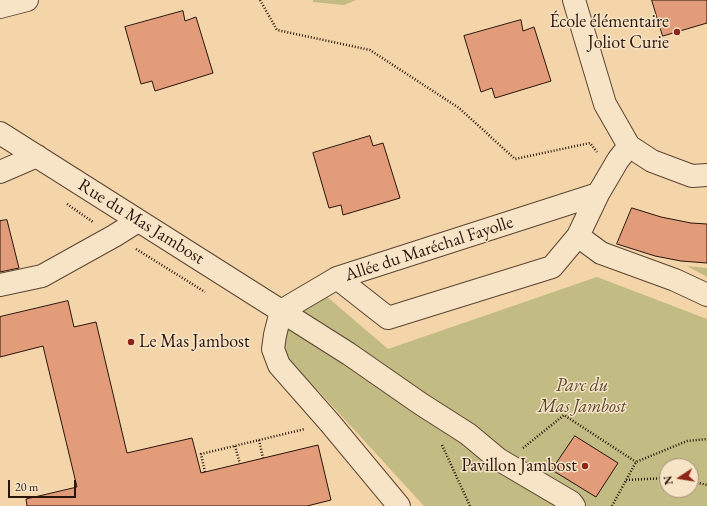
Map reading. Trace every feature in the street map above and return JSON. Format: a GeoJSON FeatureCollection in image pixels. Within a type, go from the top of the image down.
{"type":"FeatureCollection","features":[{"type":"Feature","properties":{"kind":"street"},"geometry":{"type":"LineString","coordinates":[[0,7],[27,0]]}},
{"type":"Feature","properties":{"kind":"street"},"geometry":{"type":"LineString","coordinates":[[574,0],[605,104],[629,146],[652,161],[692,176],[707,175]]}},
{"type":"Feature","properties":{"kind":"street","name":"Rue du Mas Jambost"},"geometry":{"type":"LineString","coordinates":[[0,133],[349,354],[421,404],[468,434],[498,459],[571,502],[574,506]]}},
{"type":"Feature","properties":{"kind":"street","name":"Allée du Maréchal Fayolle"},"geometry":{"type":"LineString","coordinates":[[337,278],[388,318],[552,267],[578,236],[598,194],[618,160],[629,146]]}},
{"type":"Feature","properties":{"kind":"street"},"geometry":{"type":"LineString","coordinates":[[0,172],[37,156]]}},
{"type":"Feature","properties":{"kind":"street","name":"Allée du Maréchal Fayolle"},"geometry":{"type":"LineString","coordinates":[[337,278],[598,194]]}},
{"type":"Feature","properties":{"kind":"street"},"geometry":{"type":"LineString","coordinates":[[0,285],[42,276],[114,236],[138,220]]}},
{"type":"Feature","properties":{"kind":"street"},"geometry":{"type":"LineString","coordinates":[[578,236],[601,253],[675,280],[707,294]]}},
{"type":"Feature","properties":{"kind":"street"},"geometry":{"type":"LineString","coordinates":[[337,278],[281,311],[273,349],[280,365],[330,422],[399,506]]}},
{"type":"Feature","properties":{"kind":"path"},"geometry":{"type":"LineString","coordinates":[[260,0],[277,30],[370,50],[459,108],[515,159],[590,142],[611,172]]}},
{"type":"Feature","properties":{"kind":"path"},"geometry":{"type":"LineString","coordinates":[[505,463],[564,415],[636,462]]}},
{"type":"Feature","properties":{"kind":"path"},"geometry":{"type":"LineString","coordinates":[[205,472],[201,454],[330,422]]}},
{"type":"Feature","properties":{"kind":"path"},"geometry":{"type":"LineString","coordinates":[[612,506],[636,462],[687,441],[707,438]]}},
{"type":"Feature","properties":{"kind":"path"},"geometry":{"type":"LineString","coordinates":[[439,439],[470,506]]}},
{"type":"Feature","properties":{"kind":"path"},"geometry":{"type":"LineString","coordinates":[[259,440],[263,458]]}},
{"type":"Feature","properties":{"kind":"path"},"geometry":{"type":"LineString","coordinates":[[235,446],[240,464]]}},
{"type":"Feature","properties":{"kind":"path"},"geometry":{"type":"LineString","coordinates":[[626,480],[659,478]]}},
{"type":"Feature","properties":{"kind":"green space"},"geometry":{"type":"Polygon","coordinates":[[[313,0],[356,0],[344,5],[313,2],[313,0]]]}},
{"type":"Feature","properties":{"kind":"green space"},"geometry":{"type":"Polygon","coordinates":[[[687,266],[707,268],[707,277],[687,266]]]}},
{"type":"Feature","properties":{"kind":"green space","name":"Parc du Mas Jambost"},"geometry":{"type":"Polygon","coordinates":[[[597,277],[707,319],[707,506],[424,506],[315,387],[275,349],[275,335],[318,289],[388,349],[597,277]]]}},
{"type":"Feature","properties":{"kind":"building"},"geometry":{"type":"Polygon","coordinates":[[[652,0],[707,0],[707,23],[663,36],[652,0]]]}},
{"type":"Feature","properties":{"kind":"building"},"geometry":{"type":"Polygon","coordinates":[[[183,11],[185,21],[196,17],[213,73],[155,91],[152,81],[141,84],[125,27],[183,11]]]}},
{"type":"Feature","properties":{"kind":"building"},"geometry":{"type":"Polygon","coordinates":[[[521,20],[523,31],[534,27],[551,81],[495,98],[492,88],[481,92],[464,36],[521,20]]]}},
{"type":"Feature","properties":{"kind":"building"},"geometry":{"type":"Polygon","coordinates":[[[370,136],[373,146],[383,143],[400,198],[343,215],[341,205],[329,208],[313,153],[370,136]]]}},
{"type":"Feature","properties":{"kind":"building"},"geometry":{"type":"Polygon","coordinates":[[[632,208],[661,217],[691,223],[707,224],[707,263],[681,261],[655,256],[617,244],[632,208]]]}},
{"type":"Feature","properties":{"kind":"building"},"geometry":{"type":"Polygon","coordinates":[[[7,220],[19,268],[0,272],[0,221],[7,220]]]}},
{"type":"Feature","properties":{"kind":"building"},"geometry":{"type":"Polygon","coordinates":[[[68,301],[74,327],[96,322],[127,453],[192,438],[201,473],[318,445],[331,500],[307,506],[27,506],[26,499],[77,487],[43,346],[0,357],[0,317],[68,301]]]}},
{"type":"Feature","properties":{"kind":"building","name":"Pavillon Jambost"},"geometry":{"type":"Polygon","coordinates":[[[575,436],[618,463],[596,497],[552,470],[575,436]]]}},
{"type":"Feature","properties":{"kind":"place","name":"École élémentaire Joliot Curie"},"geometry":{"type":"Point","coordinates":[677,32]}},
{"type":"Feature","properties":{"kind":"place","name":"Le Mas Jambost"},"geometry":{"type":"Point","coordinates":[131,342]}},
{"type":"Feature","properties":{"kind":"place","name":"Pavillon Jambost"},"geometry":{"type":"Point","coordinates":[585,466]}}]}
